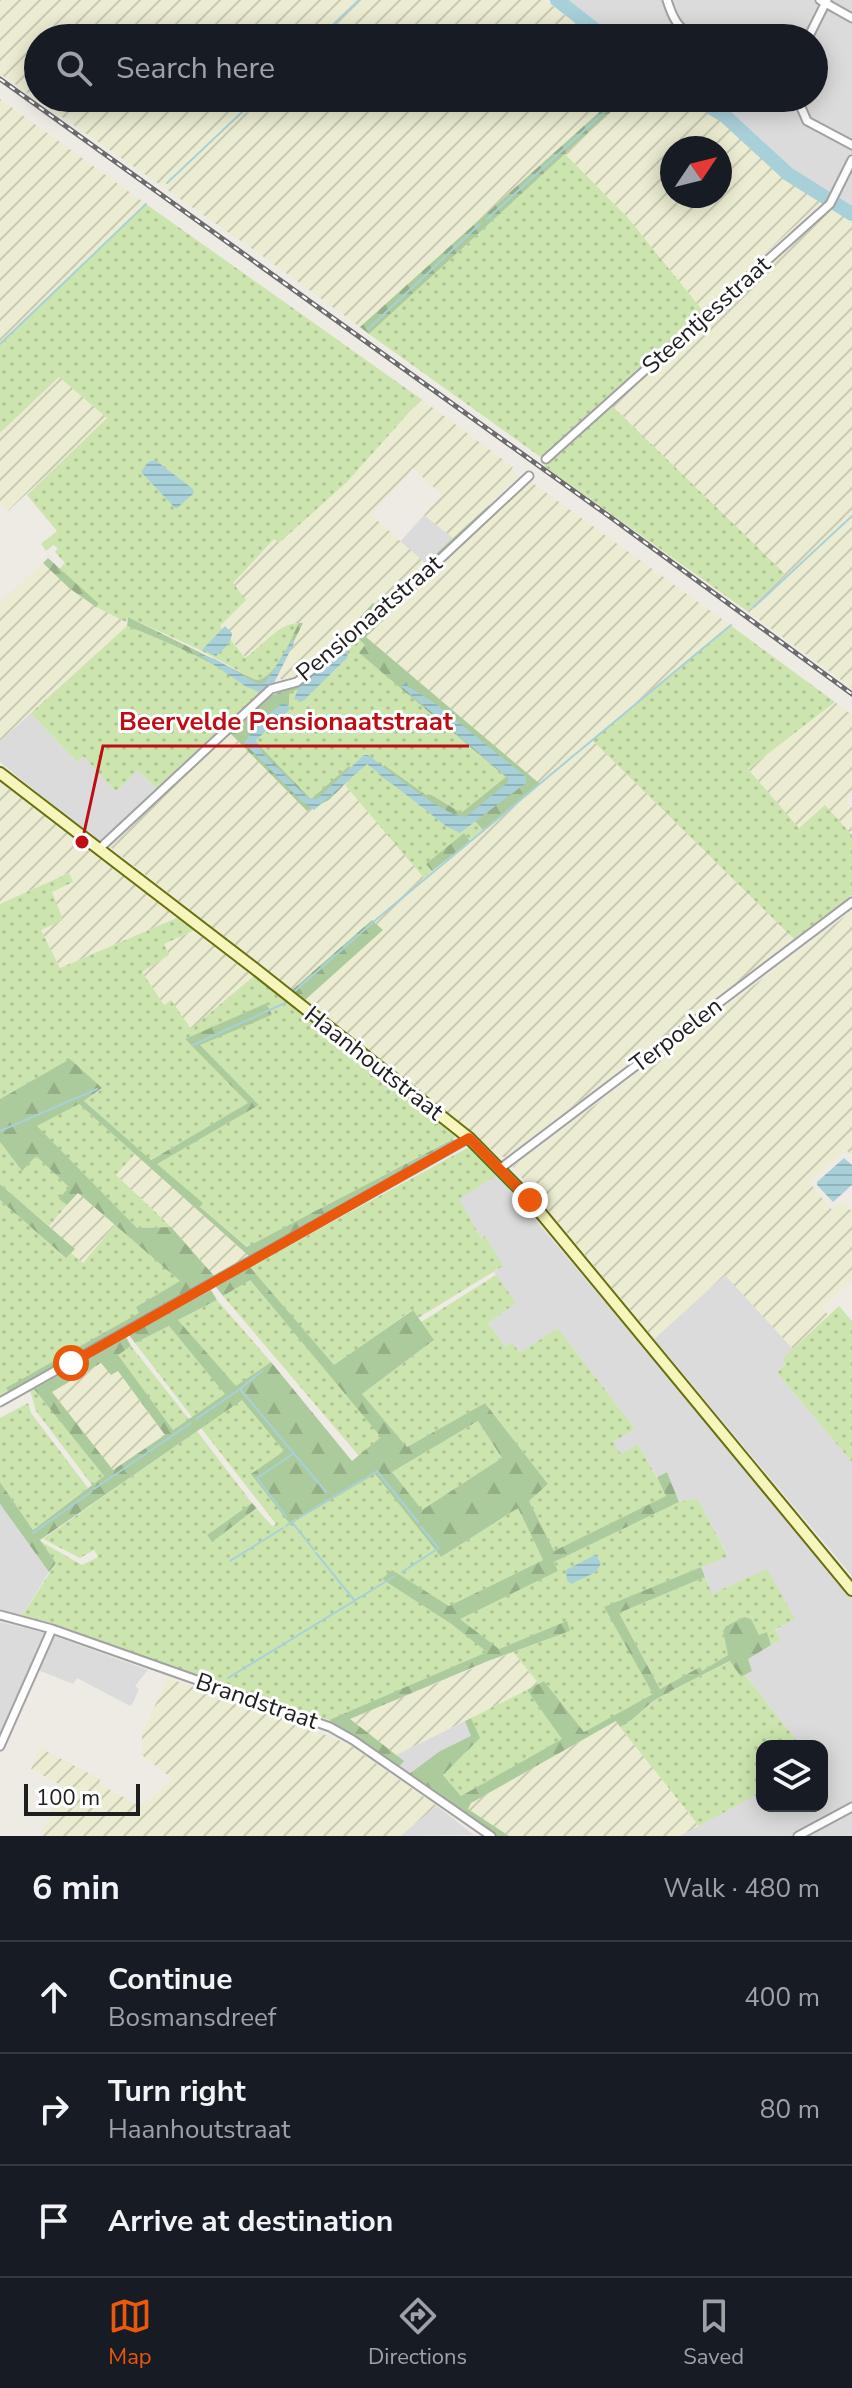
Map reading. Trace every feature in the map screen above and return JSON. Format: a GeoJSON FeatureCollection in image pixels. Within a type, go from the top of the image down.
{"type":"FeatureCollection","features":[{"type":"Feature","properties":{"kind":"street"},"geometry":{"type":"LineString","coordinates":[[667,0],[676,24]]}},
{"type":"Feature","properties":{"kind":"street"},"geometry":{"type":"LineString","coordinates":[[814,24],[824,1],[852,18]]}},
{"type":"Feature","properties":{"kind":"street"},"geometry":{"type":"LineString","coordinates":[[803,112],[807,121],[852,145]]}},
{"type":"Feature","properties":{"kind":"street","name":"Steentjesstraat"},"geometry":{"type":"LineString","coordinates":[[546,459],[832,200],[852,160]]}},
{"type":"Feature","properties":{"kind":"street","name":"Pensionaatstraat"},"geometry":{"type":"LineString","coordinates":[[99,849],[271,689],[297,682],[393,603],[529,476]]}},
{"type":"Feature","properties":{"kind":"street","name":"Haanhoutstraat"},"geometry":{"type":"LineString","coordinates":[[0,773],[469,1138],[501,1168],[852,1590]]}},
{"type":"Feature","properties":{"kind":"street","name":"Terpoelen"},"geometry":{"type":"LineString","coordinates":[[501,1168],[852,902]]}},
{"type":"Feature","properties":{"kind":"street"},"geometry":{"type":"LineString","coordinates":[[0,1402],[469,1138]]}},
{"type":"Feature","properties":{"kind":"street","name":"Brandstraat"},"geometry":{"type":"LineString","coordinates":[[0,1615],[52,1629],[330,1727],[491,1836]]}},
{"type":"Feature","properties":{"kind":"street"},"geometry":{"type":"LineString","coordinates":[[0,1746],[52,1629]]}},
{"type":"Feature","properties":{"kind":"street"},"geometry":{"type":"LineString","coordinates":[[798,1836],[852,1807]]}},
{"type":"Feature","properties":{"kind":"shaded area"},"geometry":{"type":"Polygon","coordinates":[[[559,0],[852,0],[852,209],[787,169],[724,112],[828,112],[828,24],[591,24],[559,0]]]}},
{"type":"Feature","properties":{"kind":"shaded area"},"geometry":{"type":"Polygon","coordinates":[[[424,515],[453,538],[425,563],[400,542],[424,515]]]}},
{"type":"Feature","properties":{"kind":"shaded area"},"geometry":{"type":"Polygon","coordinates":[[[31,713],[77,762],[83,756],[116,792],[138,770],[157,789],[100,843],[0,762],[0,741],[31,713]]]}},
{"type":"Feature","properties":{"kind":"shaded area"},"geometry":{"type":"Polygon","coordinates":[[[498,1175],[852,1597],[852,1803],[793,1836],[679,1836],[756,1795],[756,1812],[828,1812],[828,1740],[796,1740],[745,1675],[752,1671],[747,1659],[780,1640],[775,1631],[794,1619],[712,1595],[701,1567],[728,1555],[697,1498],[679,1502],[667,1472],[657,1477],[638,1444],[621,1454],[613,1442],[635,1429],[558,1328],[520,1354],[505,1347],[488,1323],[515,1303],[494,1272],[502,1267],[485,1236],[481,1238],[458,1199],[498,1175]]]}},
{"type":"Feature","properties":{"kind":"shaded area"},"geometry":{"type":"Polygon","coordinates":[[[725,1274],[793,1349],[782,1359],[786,1363],[777,1373],[852,1462],[852,1576],[654,1339],[725,1274]]]}},
{"type":"Feature","properties":{"kind":"shaded area"},"geometry":{"type":"Polygon","coordinates":[[[0,1504],[49,1572],[22,1616],[0,1612],[0,1504]]]}},
{"type":"Feature","properties":{"kind":"shaded area"},"geometry":{"type":"Polygon","coordinates":[[[0,1622],[45,1633],[0,1736],[0,1622]]]}},
{"type":"Feature","properties":{"kind":"shaded area"},"geometry":{"type":"Polygon","coordinates":[[[54,1636],[148,1670],[135,1686],[139,1689],[133,1703],[130,1706],[77,1678],[73,1684],[38,1670],[54,1636]]]}},
{"type":"Feature","properties":{"kind":"shaded area"},"geometry":{"type":"Polygon","coordinates":[[[465,1721],[472,1736],[440,1751],[409,1774],[398,1768],[403,1761],[396,1755],[465,1721]]]}},
{"type":"Feature","properties":{"kind":"shaded area"},"geometry":{"type":"Polygon","coordinates":[[[437,1806],[474,1835],[400,1836],[437,1806]]]}},
{"type":"Feature","properties":{"kind":"shaded area"},"geometry":{"type":"Polygon","coordinates":[[[852,1811],[852,1836],[806,1836],[852,1811]]]}},
{"type":"Feature","properties":{"kind":"green space"},"geometry":{"type":"Polygon","coordinates":[[[0,0],[544,0],[577,24],[24,24],[24,91],[0,74],[0,0]]]}},
{"type":"Feature","properties":{"kind":"green space"},"geometry":{"type":"Polygon","coordinates":[[[0,99],[146,204],[0,344],[0,99]]]}},
{"type":"Feature","properties":{"kind":"green space"},"geometry":{"type":"Polygon","coordinates":[[[55,112],[599,112],[360,327],[55,112]]]}},
{"type":"Feature","properties":{"kind":"green space"},"geometry":{"type":"Polygon","coordinates":[[[599,112],[611,112],[369,334],[360,327],[599,112]]]}},
{"type":"Feature","properties":{"kind":"green space"},"geometry":{"type":"Polygon","coordinates":[[[611,112],[708,112],[718,117],[771,167],[821,202],[703,311],[628,218],[565,154],[611,112]]]}},
{"type":"Feature","properties":{"kind":"green space"},"geometry":{"type":"Polygon","coordinates":[[[565,154],[628,218],[703,311],[542,458],[369,334],[565,154]]]}},
{"type":"Feature","properties":{"kind":"green space"},"geometry":{"type":"Polygon","coordinates":[[[146,204],[421,399],[347,482],[279,543],[274,539],[233,583],[246,600],[220,626],[245,658],[277,631],[299,623],[276,666],[256,680],[128,617],[126,622],[96,607],[97,603],[59,569],[65,563],[55,552],[58,548],[53,545],[46,551],[41,544],[57,531],[27,495],[107,418],[59,377],[0,433],[0,344],[146,204]]]}},
{"type":"Feature","properties":{"kind":"green space"},"geometry":{"type":"Polygon","coordinates":[[[832,209],[852,219],[852,688],[747,611],[785,574],[611,405],[832,209]]]}},
{"type":"Feature","properties":{"kind":"green space"},"geometry":{"type":"Polygon","coordinates":[[[59,377],[108,418],[8,511],[0,503],[0,433],[59,377]]]}},
{"type":"Feature","properties":{"kind":"green space"},"geometry":{"type":"Polygon","coordinates":[[[421,399],[513,467],[511,470],[519,476],[453,538],[424,515],[442,495],[413,468],[371,515],[425,563],[353,626],[356,629],[297,678],[283,682],[278,675],[302,623],[290,623],[246,658],[220,626],[245,600],[233,583],[275,538],[279,543],[347,482],[421,399]]]}},
{"type":"Feature","properties":{"kind":"green space"},"geometry":{"type":"Polygon","coordinates":[[[611,405],[785,574],[747,611],[544,466],[611,405]]]}},
{"type":"Feature","properties":{"kind":"green space"},"geometry":{"type":"Polygon","coordinates":[[[530,481],[730,625],[592,740],[794,939],[506,1157],[501,1157],[305,1000],[382,930],[372,920],[292,990],[110,847],[110,843],[230,733],[307,811],[329,800],[345,785],[424,877],[539,784],[366,637],[530,481]]]}},
{"type":"Feature","properties":{"kind":"green space"},"geometry":{"type":"Polygon","coordinates":[[[489,505],[496,513],[366,637],[540,784],[483,830],[472,818],[455,829],[378,774],[384,765],[426,795],[432,795],[461,813],[506,777],[359,653],[365,645],[357,637],[360,634],[353,625],[373,603],[379,606],[489,505]]]}},
{"type":"Feature","properties":{"kind":"green space"},"geometry":{"type":"Polygon","coordinates":[[[48,558],[98,603],[96,607],[69,588],[43,563],[48,558]]]}},
{"type":"Feature","properties":{"kind":"green space"},"geometry":{"type":"Polygon","coordinates":[[[43,563],[87,602],[120,618],[127,626],[0,741],[0,602],[43,563]]]}},
{"type":"Feature","properties":{"kind":"green space"},"geometry":{"type":"Polygon","coordinates":[[[128,617],[256,680],[276,666],[299,623],[303,623],[282,665],[261,693],[213,664],[127,626],[128,617]]]}},
{"type":"Feature","properties":{"kind":"green space"},"geometry":{"type":"Polygon","coordinates":[[[730,625],[835,702],[748,769],[799,828],[825,805],[852,835],[852,895],[794,939],[592,740],[730,625]]]}},
{"type":"Feature","properties":{"kind":"green space"},"geometry":{"type":"Polygon","coordinates":[[[127,626],[213,664],[261,693],[157,789],[138,770],[116,792],[83,756],[77,762],[31,713],[127,626]]]}},
{"type":"Feature","properties":{"kind":"green space"},"geometry":{"type":"Polygon","coordinates":[[[357,637],[366,645],[359,653],[507,777],[461,813],[432,795],[426,795],[384,766],[455,829],[472,818],[483,830],[470,841],[464,833],[427,865],[432,871],[424,878],[345,785],[356,773],[349,766],[311,799],[251,737],[289,705],[292,691],[357,637]]]}},
{"type":"Feature","properties":{"kind":"green space"},"geometry":{"type":"Polygon","coordinates":[[[343,647],[347,651],[303,688],[292,691],[289,705],[251,737],[311,799],[349,766],[356,773],[329,800],[307,811],[230,733],[268,697],[298,685],[343,647]]]}},
{"type":"Feature","properties":{"kind":"green space"},"geometry":{"type":"Polygon","coordinates":[[[835,702],[852,715],[852,794],[847,799],[852,807],[852,835],[825,805],[799,829],[748,769],[835,702]]]}},
{"type":"Feature","properties":{"kind":"green space"},"geometry":{"type":"Polygon","coordinates":[[[0,782],[179,917],[60,968],[41,930],[52,891],[72,882],[68,873],[0,904],[0,782]]]}},
{"type":"Feature","properties":{"kind":"green space"},"geometry":{"type":"Polygon","coordinates":[[[464,833],[470,841],[432,871],[426,864],[464,833]]]}},
{"type":"Feature","properties":{"kind":"green space"},"geometry":{"type":"Polygon","coordinates":[[[69,873],[73,882],[52,892],[63,920],[41,930],[60,968],[179,917],[195,930],[164,944],[169,955],[142,972],[164,1005],[171,1000],[191,1029],[255,975],[456,1137],[248,1247],[200,1207],[202,1203],[156,1164],[259,1105],[199,1045],[272,1015],[268,1004],[185,1039],[249,1103],[150,1160],[84,1101],[102,1089],[70,1060],[0,1099],[0,904],[69,873]]]}},
{"type":"Feature","properties":{"kind":"green space"},"geometry":{"type":"Polygon","coordinates":[[[852,911],[852,1156],[846,1150],[809,1182],[832,1210],[843,1202],[852,1212],[852,1281],[822,1307],[829,1316],[793,1349],[725,1275],[654,1339],[513,1167],[852,911]]]}},
{"type":"Feature","properties":{"kind":"green space"},"geometry":{"type":"Polygon","coordinates":[[[372,920],[383,930],[305,1000],[292,990],[372,920]]]}},
{"type":"Feature","properties":{"kind":"green space"},"geometry":{"type":"Polygon","coordinates":[[[195,930],[255,975],[191,1030],[171,1001],[164,1005],[142,972],[169,955],[164,944],[195,930]]]}},
{"type":"Feature","properties":{"kind":"green space"},"geometry":{"type":"Polygon","coordinates":[[[267,1003],[272,1015],[200,1045],[259,1105],[157,1164],[203,1203],[200,1207],[247,1247],[453,1139],[455,1143],[250,1257],[79,1104],[37,1126],[137,1228],[171,1227],[215,1277],[9,1393],[6,1388],[139,1313],[136,1307],[180,1281],[78,1193],[67,1205],[59,1199],[69,1187],[36,1156],[22,1171],[0,1142],[0,1099],[70,1059],[102,1088],[84,1101],[151,1160],[248,1103],[185,1039],[267,1003]]]}},
{"type":"Feature","properties":{"kind":"green space"},"geometry":{"type":"Polygon","coordinates":[[[79,1104],[135,1154],[116,1175],[171,1227],[137,1228],[36,1126],[79,1104]]]}},
{"type":"Feature","properties":{"kind":"green space"},"geometry":{"type":"Polygon","coordinates":[[[0,1142],[21,1170],[36,1156],[70,1188],[60,1199],[67,1205],[49,1226],[0,1184],[0,1142]]]}},
{"type":"Feature","properties":{"kind":"green space"},"geometry":{"type":"Polygon","coordinates":[[[469,1147],[498,1175],[459,1199],[481,1238],[485,1236],[503,1266],[418,1318],[412,1310],[334,1366],[250,1267],[469,1147]]]}},
{"type":"Feature","properties":{"kind":"green space"},"geometry":{"type":"Polygon","coordinates":[[[135,1154],[250,1257],[215,1277],[171,1227],[116,1175],[135,1154]]]}},
{"type":"Feature","properties":{"kind":"green space"},"geometry":{"type":"Polygon","coordinates":[[[0,1184],[75,1249],[66,1258],[0,1200],[0,1184]]]}},
{"type":"Feature","properties":{"kind":"green space"},"geometry":{"type":"Polygon","coordinates":[[[78,1193],[115,1225],[82,1263],[71,1253],[74,1249],[49,1226],[78,1193]]]}},
{"type":"Feature","properties":{"kind":"green space"},"geometry":{"type":"Polygon","coordinates":[[[0,1200],[66,1258],[71,1253],[83,1263],[115,1225],[181,1281],[137,1307],[140,1313],[6,1389],[9,1393],[0,1398],[0,1200]]]}},
{"type":"Feature","properties":{"kind":"green space"},"geometry":{"type":"Polygon","coordinates":[[[250,1267],[334,1365],[413,1310],[434,1340],[362,1394],[407,1447],[485,1403],[548,1484],[529,1501],[554,1551],[666,1496],[657,1477],[667,1472],[679,1502],[554,1562],[558,1571],[460,1619],[499,1649],[567,1621],[570,1631],[488,1661],[350,1719],[404,1761],[398,1768],[329,1720],[487,1652],[450,1623],[382,1579],[392,1570],[449,1606],[543,1560],[518,1508],[441,1557],[375,1474],[290,1524],[251,1474],[284,1451],[242,1400],[40,1540],[56,1563],[49,1572],[0,1504],[0,1482],[33,1530],[104,1476],[34,1389],[126,1337],[131,1346],[118,1355],[173,1430],[225,1394],[169,1326],[135,1343],[129,1335],[211,1290],[217,1300],[178,1320],[236,1386],[271,1362],[352,1461],[381,1437],[250,1280],[223,1296],[216,1287],[250,1267]],[[101,1363],[52,1392],[113,1470],[165,1435],[118,1371],[111,1375],[101,1363]],[[478,1421],[392,1472],[422,1510],[502,1458],[478,1421]]]}},
{"type":"Feature","properties":{"kind":"green space"},"geometry":{"type":"Polygon","coordinates":[[[496,1275],[516,1303],[488,1323],[505,1347],[512,1343],[520,1353],[558,1328],[635,1429],[613,1442],[621,1454],[638,1444],[667,1496],[554,1551],[529,1501],[548,1484],[485,1403],[407,1447],[362,1394],[433,1341],[421,1322],[496,1275]]]}},
{"type":"Feature","properties":{"kind":"green space"},"geometry":{"type":"Polygon","coordinates":[[[249,1279],[382,1436],[359,1456],[223,1296],[249,1279]]]}},
{"type":"Feature","properties":{"kind":"green space"},"geometry":{"type":"Polygon","coordinates":[[[217,1300],[271,1362],[236,1387],[178,1320],[217,1300]]]}},
{"type":"Feature","properties":{"kind":"green space"},"geometry":{"type":"Polygon","coordinates":[[[839,1306],[852,1321],[852,1462],[777,1373],[786,1363],[782,1359],[839,1306]]]}},
{"type":"Feature","properties":{"kind":"green space"},"geometry":{"type":"Polygon","coordinates":[[[169,1326],[226,1394],[192,1417],[135,1343],[169,1326]]]}},
{"type":"Feature","properties":{"kind":"green space"},"geometry":{"type":"Polygon","coordinates":[[[131,1346],[189,1419],[173,1430],[117,1355],[131,1346]]]}},
{"type":"Feature","properties":{"kind":"green space"},"geometry":{"type":"Polygon","coordinates":[[[101,1363],[118,1370],[165,1436],[112,1470],[51,1391],[101,1363]]]}},
{"type":"Feature","properties":{"kind":"green space"},"geometry":{"type":"Polygon","coordinates":[[[34,1389],[104,1476],[92,1485],[36,1411],[30,1390],[34,1389]]]}},
{"type":"Feature","properties":{"kind":"green space"},"geometry":{"type":"Polygon","coordinates":[[[242,1399],[285,1451],[375,1474],[441,1557],[518,1508],[543,1560],[449,1606],[391,1570],[488,1652],[329,1720],[22,1616],[56,1563],[40,1541],[82,1565],[98,1557],[94,1550],[80,1558],[43,1539],[197,1431],[252,1503],[207,1535],[211,1541],[257,1509],[272,1526],[276,1524],[201,1428],[242,1399]]]}},
{"type":"Feature","properties":{"kind":"green space"},"geometry":{"type":"Polygon","coordinates":[[[28,1403],[31,1413],[88,1488],[33,1530],[0,1482],[0,1418],[28,1403]]]}},
{"type":"Feature","properties":{"kind":"green space"},"geometry":{"type":"Polygon","coordinates":[[[478,1421],[503,1458],[422,1511],[392,1472],[478,1421]]]}},
{"type":"Feature","properties":{"kind":"green space"},"geometry":{"type":"Polygon","coordinates":[[[697,1498],[728,1556],[605,1607],[654,1694],[584,1732],[544,1681],[539,1684],[513,1652],[570,1631],[567,1622],[499,1649],[459,1619],[558,1571],[554,1562],[679,1502],[697,1498]]]}},
{"type":"Feature","properties":{"kind":"green space"},"geometry":{"type":"Polygon","coordinates":[[[252,1503],[257,1508],[212,1542],[207,1535],[252,1503]]]}},
{"type":"Feature","properties":{"kind":"green space"},"geometry":{"type":"Polygon","coordinates":[[[701,1567],[705,1577],[619,1613],[660,1689],[700,1667],[702,1671],[728,1655],[723,1631],[726,1626],[744,1617],[751,1619],[759,1635],[767,1632],[771,1645],[748,1659],[752,1671],[741,1677],[730,1661],[655,1700],[620,1727],[616,1721],[471,1803],[468,1809],[509,1836],[496,1836],[409,1774],[440,1751],[471,1736],[465,1721],[471,1718],[480,1738],[443,1775],[461,1796],[562,1739],[527,1690],[544,1681],[584,1732],[653,1694],[604,1607],[701,1567]]]}},
{"type":"Feature","properties":{"kind":"green space"},"geometry":{"type":"Polygon","coordinates":[[[767,1569],[795,1619],[775,1630],[781,1640],[771,1645],[767,1633],[760,1636],[744,1617],[726,1626],[723,1632],[729,1655],[702,1671],[699,1668],[660,1689],[619,1613],[705,1577],[712,1594],[767,1569]]]}},
{"type":"Feature","properties":{"kind":"green space"},"geometry":{"type":"Polygon","coordinates":[[[513,1652],[539,1684],[396,1755],[349,1719],[513,1652]]]}},
{"type":"Feature","properties":{"kind":"green space"},"geometry":{"type":"Polygon","coordinates":[[[731,1661],[741,1677],[745,1675],[796,1740],[756,1740],[756,1795],[699,1826],[620,1727],[656,1700],[731,1661]]]}},
{"type":"Feature","properties":{"kind":"green space"},"geometry":{"type":"Polygon","coordinates":[[[168,1678],[350,1745],[437,1806],[400,1836],[40,1836],[63,1786],[31,1769],[40,1748],[100,1779],[99,1784],[140,1806],[173,1779],[142,1755],[142,1733],[168,1678]]]}},
{"type":"Feature","properties":{"kind":"green space"},"geometry":{"type":"Polygon","coordinates":[[[527,1690],[563,1739],[461,1796],[443,1775],[479,1739],[471,1718],[527,1690]]]}},
{"type":"Feature","properties":{"kind":"green space"},"geometry":{"type":"Polygon","coordinates":[[[616,1721],[699,1826],[679,1836],[509,1836],[468,1809],[471,1803],[616,1721]]]}},
{"type":"Feature","properties":{"kind":"water"},"geometry":{"type":"Polygon","coordinates":[[[155,460],[193,489],[194,493],[176,509],[141,472],[148,462],[155,460]]]}},
{"type":"Feature","properties":{"kind":"water"},"geometry":{"type":"Polygon","coordinates":[[[225,626],[232,633],[224,648],[216,656],[202,650],[225,626]]]}},
{"type":"Feature","properties":{"kind":"water"},"geometry":{"type":"Polygon","coordinates":[[[293,639],[294,643],[274,683],[262,693],[245,686],[197,653],[215,659],[260,685],[267,680],[293,639]]]}},
{"type":"Feature","properties":{"kind":"water"},"geometry":{"type":"Polygon","coordinates":[[[342,649],[348,649],[347,658],[303,701],[294,699],[299,687],[342,649]]]}},
{"type":"Feature","properties":{"kind":"water"},"geometry":{"type":"Polygon","coordinates":[[[403,683],[437,705],[526,777],[526,783],[460,833],[446,826],[367,764],[314,810],[300,800],[244,743],[259,723],[285,704],[290,707],[289,710],[256,740],[263,754],[308,798],[317,799],[364,755],[368,755],[431,802],[466,817],[509,779],[402,687],[403,683]]]}},
{"type":"Feature","properties":{"kind":"water"},"geometry":{"type":"Polygon","coordinates":[[[844,1158],[852,1165],[852,1185],[833,1202],[817,1182],[844,1158]]]}},
{"type":"Feature","properties":{"kind":"water"},"geometry":{"type":"Polygon","coordinates":[[[595,1555],[601,1563],[596,1572],[571,1584],[567,1580],[566,1570],[595,1555]]]}},
{"type":"Feature","properties":{"kind":"waterway"},"geometry":{"type":"LineString","coordinates":[[334,24],[359,0]]}},
{"type":"Feature","properties":{"kind":"waterway"},"geometry":{"type":"LineString","coordinates":[[557,0],[588,24]]}},
{"type":"Feature","properties":{"kind":"waterway"},"geometry":{"type":"LineString","coordinates":[[167,183],[242,112]]}},
{"type":"Feature","properties":{"kind":"waterway"},"geometry":{"type":"LineString","coordinates":[[487,219],[605,112]]}},
{"type":"Feature","properties":{"kind":"waterway"},"geometry":{"type":"LineString","coordinates":[[718,112],[788,174],[852,214]]}},
{"type":"Feature","properties":{"kind":"waterway"},"geometry":{"type":"LineString","coordinates":[[0,344],[146,204]]}},
{"type":"Feature","properties":{"kind":"waterway"},"geometry":{"type":"LineString","coordinates":[[368,329],[480,224]]}},
{"type":"Feature","properties":{"kind":"waterway"},"geometry":{"type":"LineString","coordinates":[[754,607],[852,516]]}},
{"type":"Feature","properties":{"kind":"waterway"},"geometry":{"type":"LineString","coordinates":[[295,991],[378,918],[731,625]]}},
{"type":"Feature","properties":{"kind":"waterway"},"geometry":{"type":"LineString","coordinates":[[193,1045],[285,1003]]}},
{"type":"Feature","properties":{"kind":"waterway"},"geometry":{"type":"LineString","coordinates":[[0,1131],[97,1089]]}},
{"type":"Feature","properties":{"kind":"waterway"},"geometry":{"type":"LineString","coordinates":[[262,1371],[240,1389],[326,1492]]}},
{"type":"Feature","properties":{"kind":"waterway"},"geometry":{"type":"LineString","coordinates":[[196,1419],[240,1389]]}},
{"type":"Feature","properties":{"kind":"waterway"},"geometry":{"type":"LineString","coordinates":[[94,1489],[191,1423]]}},
{"type":"Feature","properties":{"kind":"waterway"},"geometry":{"type":"LineString","coordinates":[[286,1516],[257,1478],[293,1454]]}},
{"type":"Feature","properties":{"kind":"waterway"},"geometry":{"type":"LineString","coordinates":[[300,1517],[377,1471],[418,1522]]}},
{"type":"Feature","properties":{"kind":"waterway"},"geometry":{"type":"LineString","coordinates":[[33,1533],[91,1492]]}},
{"type":"Feature","properties":{"kind":"waterway"},"geometry":{"type":"LineString","coordinates":[[286,1526],[296,1519]]}},
{"type":"Feature","properties":{"kind":"waterway"},"geometry":{"type":"LineString","coordinates":[[292,1522],[314,1550]]}},
{"type":"Feature","properties":{"kind":"waterway"},"geometry":{"type":"LineString","coordinates":[[421,1527],[437,1546]]}},
{"type":"Feature","properties":{"kind":"waterway"},"geometry":{"type":"LineString","coordinates":[[230,1561],[283,1528]]}},
{"type":"Feature","properties":{"kind":"waterway"},"geometry":{"type":"LineString","coordinates":[[402,1572],[439,1548]]}},
{"type":"Feature","properties":{"kind":"waterway"},"geometry":{"type":"LineString","coordinates":[[316,1553],[355,1601]]}},
{"type":"Feature","properties":{"kind":"waterway"},"geometry":{"type":"LineString","coordinates":[[228,1678],[395,1576]]}},
{"type":"Feature","properties":{"kind":"railway"},"geometry":{"type":"LineString","coordinates":[[0,79],[24,96]]}},
{"type":"Feature","properties":{"kind":"railway"},"geometry":{"type":"LineString","coordinates":[[46,112],[852,694]]}},
{"type":"Feature","properties":{"kind":"place","name":"Beervelde Pensionaatstraat"},"geometry":{"type":"Point","coordinates":[82,842]}},
{"type":"Feature","properties":{"kind":"route"},"geometry":{"type":"LineString","coordinates":[[71,1363],[469,1138],[530,1200]]}}]}
